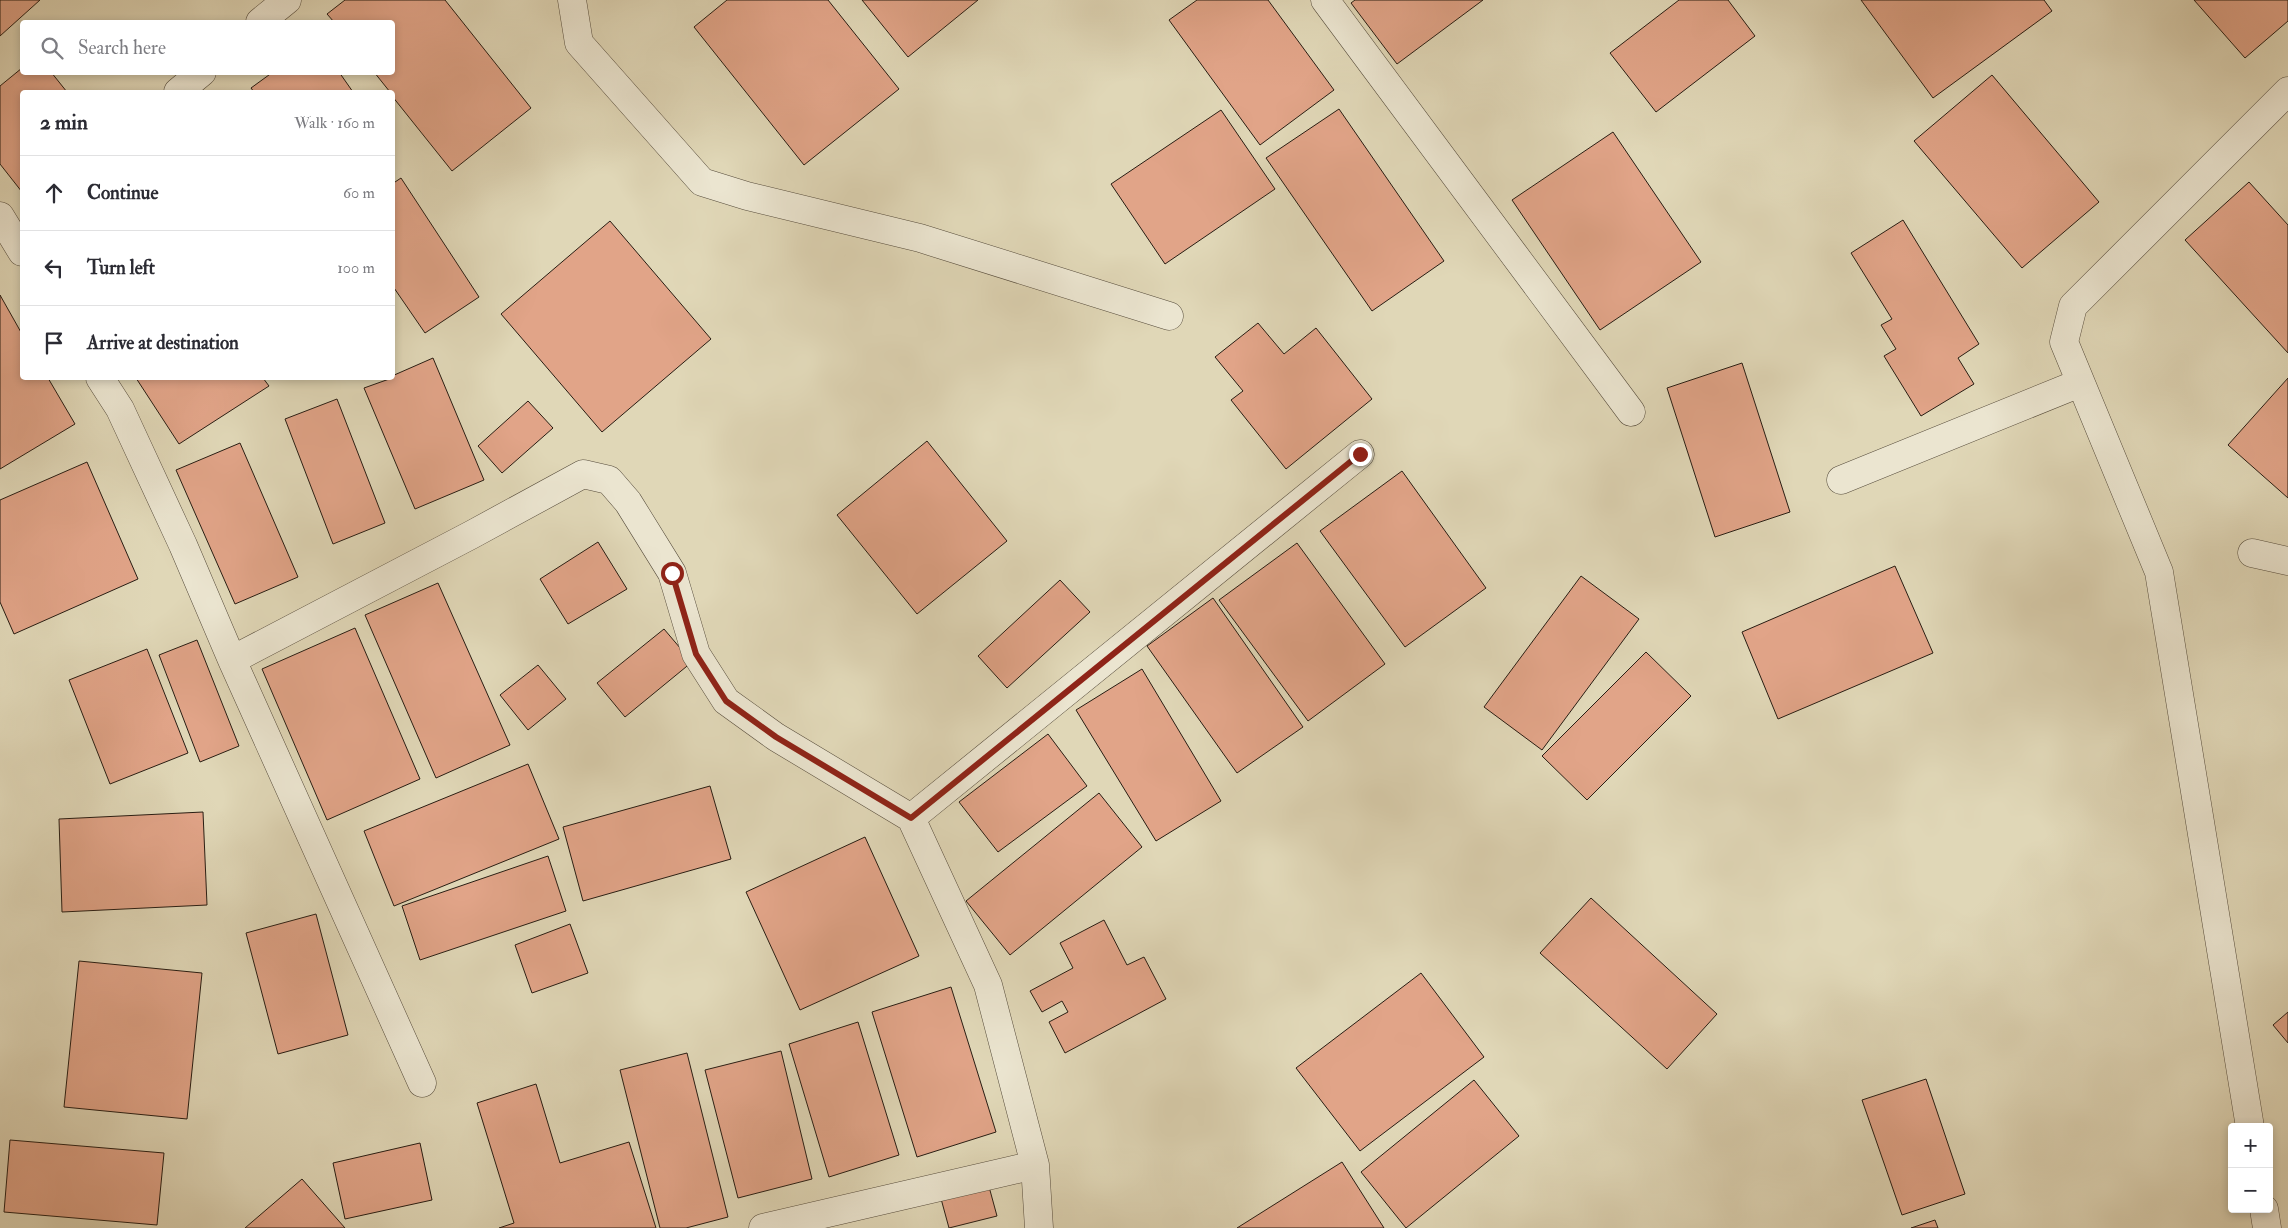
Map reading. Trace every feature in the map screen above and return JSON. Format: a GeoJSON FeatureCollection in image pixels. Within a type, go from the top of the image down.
{"type":"FeatureCollection","features":[{"type":"Feature","properties":{"kind":"street"},"geometry":{"type":"LineString","coordinates":[[262,20],[287,0]]}},
{"type":"Feature","properties":{"kind":"street"},"geometry":{"type":"LineString","coordinates":[[572,0],[578,43],[702,182],[756,198],[920,238],[1169,316]]}},
{"type":"Feature","properties":{"kind":"street"},"geometry":{"type":"LineString","coordinates":[[1325,0],[1631,412]]}},
{"type":"Feature","properties":{"kind":"street"},"geometry":{"type":"LineString","coordinates":[[180,90],[198,75]]}},
{"type":"Feature","properties":{"kind":"street"},"geometry":{"type":"LineString","coordinates":[[2249,1123],[2159,572],[2064,342],[2074,306],[2288,91]]}},
{"type":"Feature","properties":{"kind":"street"},"geometry":{"type":"LineString","coordinates":[[0,216],[20,249]]}},
{"type":"Feature","properties":{"kind":"street"},"geometry":{"type":"LineString","coordinates":[[101,380],[124,418],[183,545],[232,660],[422,1083]]}},
{"type":"Feature","properties":{"kind":"street"},"geometry":{"type":"LineString","coordinates":[[1840,480],[2080,384]]}},
{"type":"Feature","properties":{"kind":"street"},"geometry":{"type":"LineString","coordinates":[[911,818],[1360,454]]}},
{"type":"Feature","properties":{"kind":"street"},"geometry":{"type":"LineString","coordinates":[[232,660],[471,536],[583,474],[609,480],[628,502],[672,573],[696,654],[726,701],[776,737],[911,818],[988,985],[1035,1164],[1039,1228]]}},
{"type":"Feature","properties":{"kind":"street"},"geometry":{"type":"LineString","coordinates":[[2252,553],[2288,561]]}},
{"type":"Feature","properties":{"kind":"street"},"geometry":{"type":"LineString","coordinates":[[763,1228],[1035,1164]]}},
{"type":"Feature","properties":{"kind":"street"},"geometry":{"type":"LineString","coordinates":[[2265,1213],[2267,1228]]}},
{"type":"Feature","properties":{"kind":"building"},"geometry":{"type":"Polygon","coordinates":[[[0,0],[40,0],[0,36],[0,0]]]}},
{"type":"Feature","properties":{"kind":"building"},"geometry":{"type":"Polygon","coordinates":[[[345,0],[445,0],[531,108],[452,171],[395,100],[395,90],[388,90],[376,75],[395,75],[395,20],[332,20],[327,14],[345,0]]]}},
{"type":"Feature","properties":{"kind":"building"},"geometry":{"type":"Polygon","coordinates":[[[727,0],[828,0],[899,89],[804,165],[694,27],[727,0]]]}},
{"type":"Feature","properties":{"kind":"building"},"geometry":{"type":"Polygon","coordinates":[[[862,0],[978,0],[908,57],[862,0]]]}},
{"type":"Feature","properties":{"kind":"building"},"geometry":{"type":"Polygon","coordinates":[[[1197,0],[1268,0],[1334,90],[1260,145],[1169,20],[1197,0]]]}},
{"type":"Feature","properties":{"kind":"building"},"geometry":{"type":"Polygon","coordinates":[[[1355,0],[1483,0],[1397,64],[1351,3],[1355,0]]]}},
{"type":"Feature","properties":{"kind":"building"},"geometry":{"type":"Polygon","coordinates":[[[1679,0],[1728,0],[1755,36],[1656,112],[1610,53],[1679,0]]]}},
{"type":"Feature","properties":{"kind":"building"},"geometry":{"type":"Polygon","coordinates":[[[1861,0],[2044,0],[2052,11],[1933,98],[1861,0]]]}},
{"type":"Feature","properties":{"kind":"building"},"geometry":{"type":"Polygon","coordinates":[[[2194,0],[2288,0],[2288,21],[2245,58],[2194,0]]]}},
{"type":"Feature","properties":{"kind":"building"},"geometry":{"type":"Polygon","coordinates":[[[20,70],[20,75],[53,75],[65,90],[20,90],[20,189],[0,164],[0,86],[20,70]]]}},
{"type":"Feature","properties":{"kind":"building"},"geometry":{"type":"Polygon","coordinates":[[[269,75],[341,75],[352,90],[252,90],[251,88],[269,75]]]}},
{"type":"Feature","properties":{"kind":"building"},"geometry":{"type":"Polygon","coordinates":[[[1992,75],[2099,202],[2022,268],[1914,141],[1992,75]]]}},
{"type":"Feature","properties":{"kind":"building"},"geometry":{"type":"Polygon","coordinates":[[[1339,109],[1444,261],[1372,311],[1266,158],[1339,109]]]}},
{"type":"Feature","properties":{"kind":"building"},"geometry":{"type":"Polygon","coordinates":[[[1221,110],[1275,189],[1165,264],[1111,184],[1221,110]]]}},
{"type":"Feature","properties":{"kind":"building"},"geometry":{"type":"Polygon","coordinates":[[[1613,132],[1701,262],[1600,330],[1512,200],[1613,132]]]}},
{"type":"Feature","properties":{"kind":"building"},"geometry":{"type":"Polygon","coordinates":[[[401,178],[479,297],[425,333],[395,289],[395,182],[401,178]]]}},
{"type":"Feature","properties":{"kind":"building"},"geometry":{"type":"Polygon","coordinates":[[[2249,182],[2288,225],[2288,353],[2185,240],[2249,182]]]}},
{"type":"Feature","properties":{"kind":"building"},"geometry":{"type":"Polygon","coordinates":[[[1903,220],[1979,344],[1958,358],[1974,384],[1921,416],[1884,356],[1896,349],[1881,325],[1892,319],[1851,253],[1903,220]]]}},
{"type":"Feature","properties":{"kind":"building"},"geometry":{"type":"Polygon","coordinates":[[[610,221],[711,339],[602,432],[501,314],[610,221]]]}},
{"type":"Feature","properties":{"kind":"building"},"geometry":{"type":"Polygon","coordinates":[[[0,295],[20,330],[20,380],[49,380],[75,424],[0,469],[0,295]]]}},
{"type":"Feature","properties":{"kind":"building"},"geometry":{"type":"Polygon","coordinates":[[[1258,323],[1284,354],[1316,328],[1372,399],[1286,469],[1231,400],[1243,391],[1215,357],[1258,323]]]}},
{"type":"Feature","properties":{"kind":"building"},"geometry":{"type":"Polygon","coordinates":[[[433,358],[484,480],[415,509],[364,388],[386,380],[395,380],[395,375],[433,358]]]}},
{"type":"Feature","properties":{"kind":"building"},"geometry":{"type":"Polygon","coordinates":[[[1742,363],[1790,512],[1715,537],[1667,388],[1742,363]]]}},
{"type":"Feature","properties":{"kind":"building"},"geometry":{"type":"Polygon","coordinates":[[[2288,378],[2288,498],[2228,445],[2288,378]]]}},
{"type":"Feature","properties":{"kind":"building"},"geometry":{"type":"Polygon","coordinates":[[[137,380],[264,380],[269,386],[179,444],[137,380]]]}},
{"type":"Feature","properties":{"kind":"building"},"geometry":{"type":"Polygon","coordinates":[[[337,399],[385,523],[333,544],[285,419],[337,399]]]}},
{"type":"Feature","properties":{"kind":"building"},"geometry":{"type":"Polygon","coordinates":[[[528,401],[553,428],[502,473],[478,446],[528,401]]]}},
{"type":"Feature","properties":{"kind":"building"},"geometry":{"type":"Polygon","coordinates":[[[927,441],[1007,541],[917,614],[837,515],[927,441]]]}},
{"type":"Feature","properties":{"kind":"building"},"geometry":{"type":"Polygon","coordinates":[[[240,443],[298,577],[235,604],[176,470],[240,443]]]}},
{"type":"Feature","properties":{"kind":"building"},"geometry":{"type":"Polygon","coordinates":[[[87,462],[138,579],[14,634],[0,602],[0,500],[87,462]]]}},
{"type":"Feature","properties":{"kind":"building"},"geometry":{"type":"Polygon","coordinates":[[[1402,471],[1486,588],[1405,647],[1320,531],[1402,471]]]}},
{"type":"Feature","properties":{"kind":"building"},"geometry":{"type":"Polygon","coordinates":[[[598,542],[627,589],[568,624],[540,579],[598,542]]]}},
{"type":"Feature","properties":{"kind":"building"},"geometry":{"type":"Polygon","coordinates":[[[1297,543],[1385,664],[1308,721],[1219,600],[1297,543]]]}},
{"type":"Feature","properties":{"kind":"building"},"geometry":{"type":"Polygon","coordinates":[[[1895,566],[1933,653],[1778,719],[1742,632],[1895,566]]]}},
{"type":"Feature","properties":{"kind":"building"},"geometry":{"type":"Polygon","coordinates":[[[1581,576],[1639,619],[1542,750],[1484,707],[1581,576]]]}},
{"type":"Feature","properties":{"kind":"building"},"geometry":{"type":"Polygon","coordinates":[[[1060,580],[1090,612],[1007,688],[978,656],[1060,580]]]}},
{"type":"Feature","properties":{"kind":"building"},"geometry":{"type":"Polygon","coordinates":[[[438,583],[510,745],[436,778],[365,615],[438,583]]]}},
{"type":"Feature","properties":{"kind":"building"},"geometry":{"type":"Polygon","coordinates":[[[1213,598],[1303,727],[1237,773],[1147,646],[1213,598]]]}},
{"type":"Feature","properties":{"kind":"building"},"geometry":{"type":"Polygon","coordinates":[[[355,628],[420,779],[327,820],[262,669],[355,628]]]}},
{"type":"Feature","properties":{"kind":"building"},"geometry":{"type":"Polygon","coordinates":[[[664,629],[692,662],[625,717],[597,683],[664,629]]]}},
{"type":"Feature","properties":{"kind":"building"},"geometry":{"type":"Polygon","coordinates":[[[197,640],[239,746],[200,762],[159,655],[197,640]]]}},
{"type":"Feature","properties":{"kind":"building"},"geometry":{"type":"Polygon","coordinates":[[[147,649],[188,753],[110,784],[69,680],[147,649]]]}},
{"type":"Feature","properties":{"kind":"building"},"geometry":{"type":"Polygon","coordinates":[[[1646,652],[1691,696],[1587,800],[1542,756],[1646,652]]]}},
{"type":"Feature","properties":{"kind":"building"},"geometry":{"type":"Polygon","coordinates":[[[538,665],[566,699],[528,730],[500,695],[538,665]]]}},
{"type":"Feature","properties":{"kind":"building"},"geometry":{"type":"Polygon","coordinates":[[[1142,669],[1221,801],[1156,841],[1076,710],[1142,669]]]}},
{"type":"Feature","properties":{"kind":"building"},"geometry":{"type":"Polygon","coordinates":[[[1048,734],[1087,786],[998,852],[959,802],[1048,734]]]}},
{"type":"Feature","properties":{"kind":"building"},"geometry":{"type":"Polygon","coordinates":[[[528,764],[559,839],[394,906],[364,831],[528,764]]]}},
{"type":"Feature","properties":{"kind":"building"},"geometry":{"type":"Polygon","coordinates":[[[710,786],[731,859],[583,901],[563,827],[710,786]]]}},
{"type":"Feature","properties":{"kind":"building"},"geometry":{"type":"Polygon","coordinates":[[[1099,793],[1142,847],[1010,955],[966,901],[1099,793]]]}},
{"type":"Feature","properties":{"kind":"building"},"geometry":{"type":"Polygon","coordinates":[[[203,812],[207,905],[62,912],[59,819],[203,812]]]}},
{"type":"Feature","properties":{"kind":"building"},"geometry":{"type":"Polygon","coordinates":[[[865,837],[919,956],[800,1010],[746,892],[865,837]]]}},
{"type":"Feature","properties":{"kind":"building"},"geometry":{"type":"Polygon","coordinates":[[[548,856],[566,911],[420,960],[402,906],[548,856]]]}},
{"type":"Feature","properties":{"kind":"building"},"geometry":{"type":"Polygon","coordinates":[[[1591,898],[1717,1014],[1667,1069],[1540,953],[1591,898]]]}},
{"type":"Feature","properties":{"kind":"building"},"geometry":{"type":"Polygon","coordinates":[[[316,914],[348,1035],[278,1054],[246,933],[316,914]]]}},
{"type":"Feature","properties":{"kind":"building"},"geometry":{"type":"Polygon","coordinates":[[[1104,920],[1127,965],[1144,957],[1166,999],[1065,1053],[1049,1022],[1068,1012],[1062,1001],[1042,1012],[1030,991],[1073,968],[1060,943],[1104,920]]]}},
{"type":"Feature","properties":{"kind":"building"},"geometry":{"type":"Polygon","coordinates":[[[570,924],[588,973],[532,993],[515,945],[570,924]]]}},
{"type":"Feature","properties":{"kind":"building"},"geometry":{"type":"Polygon","coordinates":[[[79,961],[202,973],[187,1119],[64,1107],[79,961]]]}},
{"type":"Feature","properties":{"kind":"building"},"geometry":{"type":"Polygon","coordinates":[[[1421,973],[1484,1057],[1360,1151],[1296,1068],[1421,973]]]}},
{"type":"Feature","properties":{"kind":"building"},"geometry":{"type":"Polygon","coordinates":[[[951,987],[996,1132],[917,1157],[872,1012],[951,987]]]}},
{"type":"Feature","properties":{"kind":"building"},"geometry":{"type":"Polygon","coordinates":[[[2288,1012],[2288,1043],[2273,1025],[2288,1012]]]}},
{"type":"Feature","properties":{"kind":"building"},"geometry":{"type":"Polygon","coordinates":[[[858,1022],[899,1155],[829,1177],[789,1044],[858,1022]]]}},
{"type":"Feature","properties":{"kind":"building"},"geometry":{"type":"Polygon","coordinates":[[[781,1051],[812,1179],[738,1198],[705,1070],[781,1051]]]}},
{"type":"Feature","properties":{"kind":"building"},"geometry":{"type":"Polygon","coordinates":[[[687,1053],[728,1217],[686,1228],[660,1228],[620,1070],[687,1053]]]}},
{"type":"Feature","properties":{"kind":"building"},"geometry":{"type":"Polygon","coordinates":[[[1926,1079],[1965,1194],[1902,1215],[1862,1100],[1926,1079]]]}},
{"type":"Feature","properties":{"kind":"building"},"geometry":{"type":"Polygon","coordinates":[[[1474,1080],[1519,1136],[1406,1228],[1361,1172],[1474,1080]]]}},
{"type":"Feature","properties":{"kind":"building"},"geometry":{"type":"Polygon","coordinates":[[[536,1084],[560,1163],[629,1142],[656,1228],[499,1228],[514,1223],[477,1103],[536,1084]]]}},
{"type":"Feature","properties":{"kind":"building"},"geometry":{"type":"Polygon","coordinates":[[[10,1140],[164,1153],[157,1225],[4,1212],[10,1140]]]}},
{"type":"Feature","properties":{"kind":"building"},"geometry":{"type":"Polygon","coordinates":[[[420,1143],[432,1200],[345,1219],[333,1163],[420,1143]]]}},
{"type":"Feature","properties":{"kind":"building"},"geometry":{"type":"Polygon","coordinates":[[[1342,1162],[1384,1228],[1237,1228],[1342,1162]]]}},
{"type":"Feature","properties":{"kind":"building"},"geometry":{"type":"Polygon","coordinates":[[[302,1179],[345,1228],[245,1228],[302,1179]]]}},
{"type":"Feature","properties":{"kind":"building"},"geometry":{"type":"Polygon","coordinates":[[[988,1183],[997,1216],[949,1228],[940,1195],[988,1183]]]}},
{"type":"Feature","properties":{"kind":"building"},"geometry":{"type":"Polygon","coordinates":[[[1935,1220],[1938,1228],[1911,1228],[1935,1220]]]}},
{"type":"Feature","properties":{"kind":"route"},"geometry":{"type":"LineString","coordinates":[[672,573],[696,654],[726,701],[776,737],[911,818],[1360,454]]}}]}
